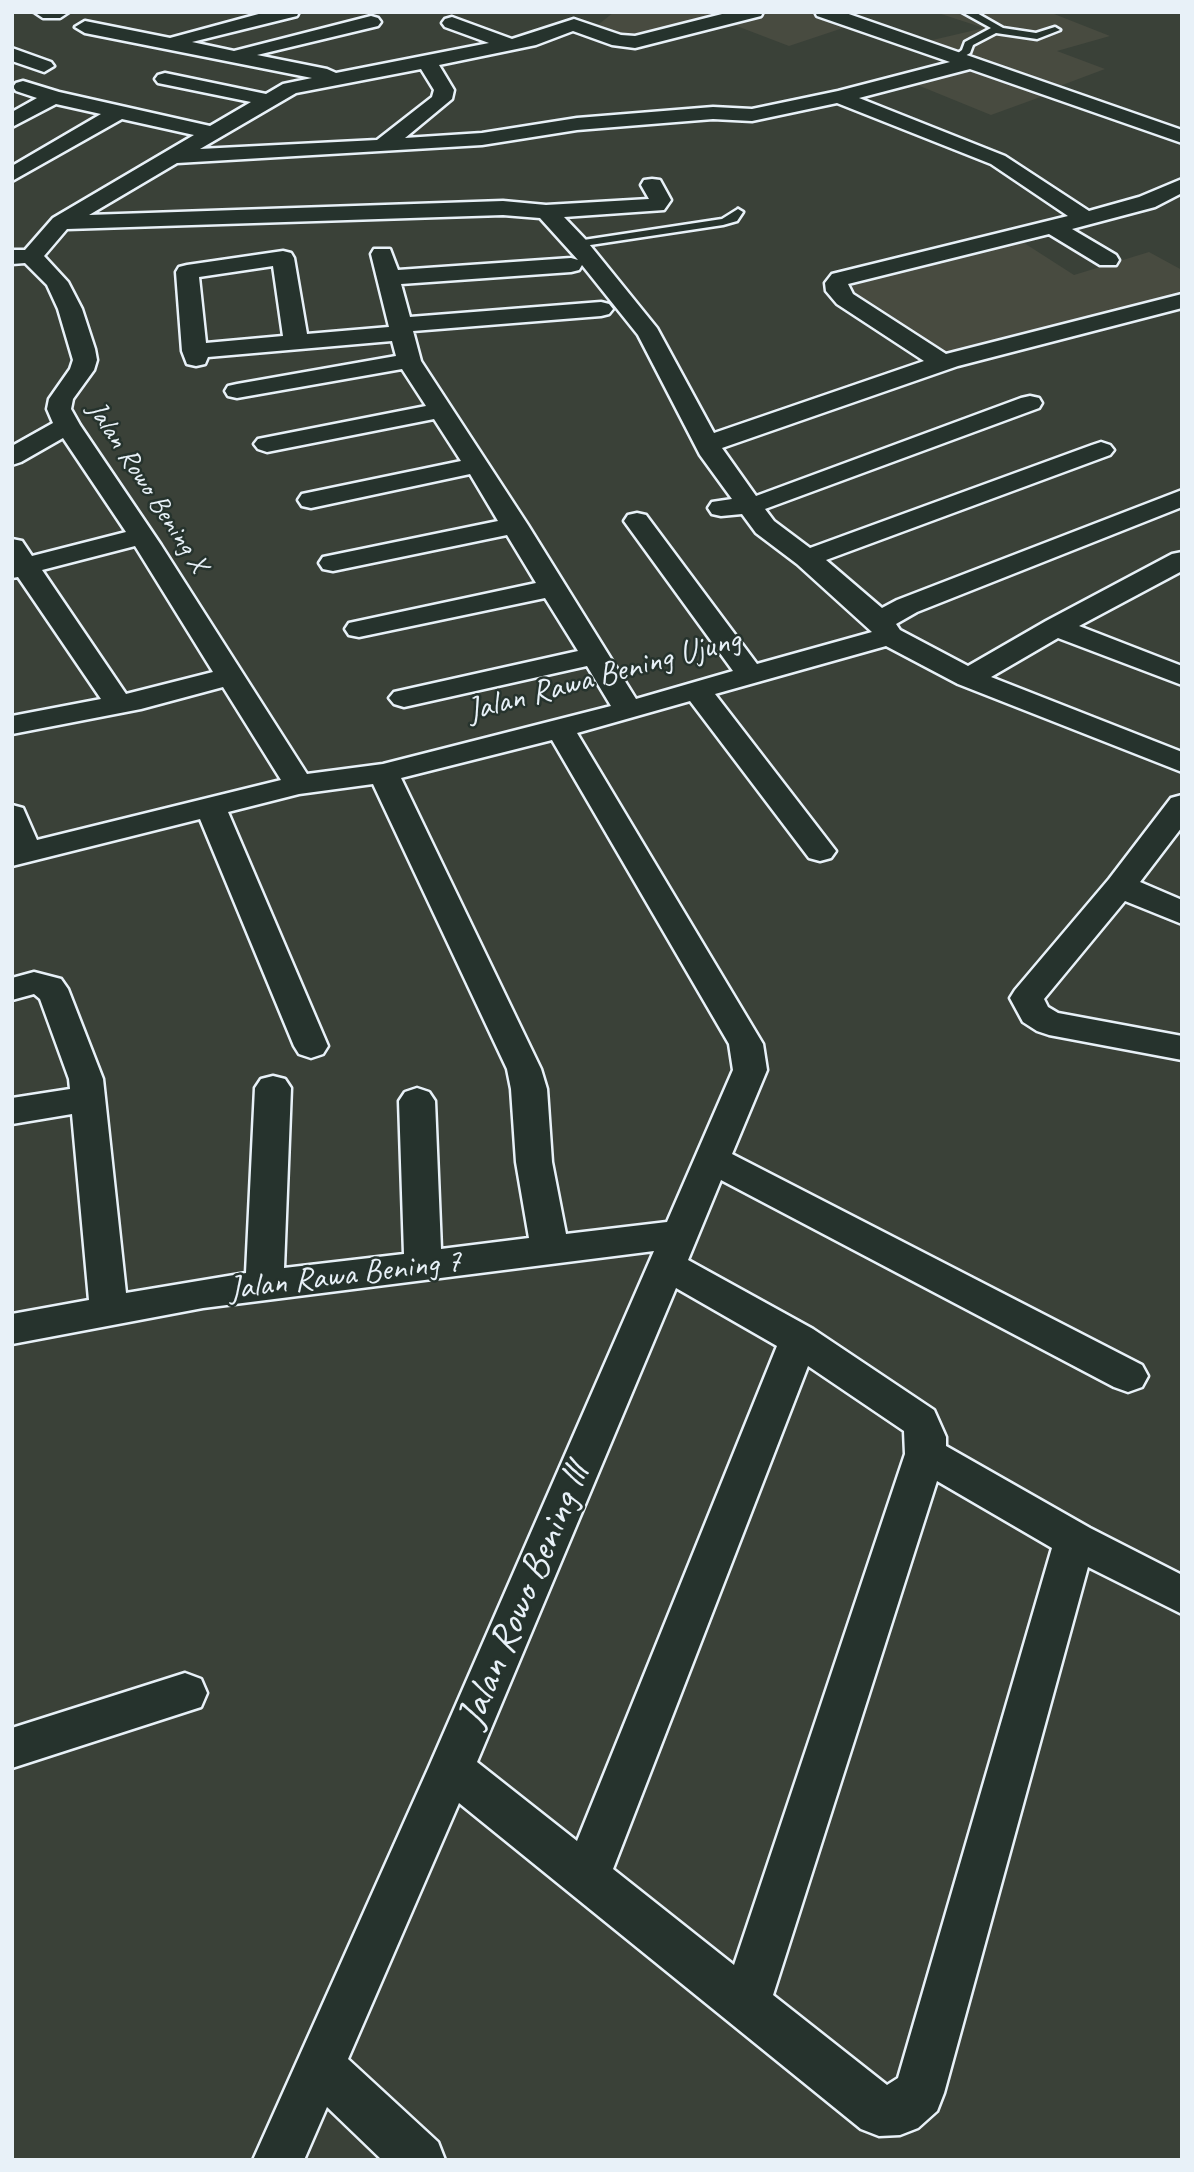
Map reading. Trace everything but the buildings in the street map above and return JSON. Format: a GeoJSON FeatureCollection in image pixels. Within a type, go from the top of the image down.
{"type":"FeatureCollection","features":[{"type":"Feature","properties":{"kind":"street"},"geometry":{"type":"LineString","coordinates":[[43,12],[60,12]]}},
{"type":"Feature","properties":{"kind":"street"},"geometry":{"type":"LineString","coordinates":[[164,44],[290,12]]}},
{"type":"Feature","properties":{"kind":"street"},"geometry":{"type":"LineString","coordinates":[[290,88],[348,79],[511,45],[574,26],[619,41],[635,42],[754,12]]}},
{"type":"Feature","properties":{"kind":"street"},"geometry":{"type":"LineString","coordinates":[[824,12],[1182,137]]}},
{"type":"Feature","properties":{"kind":"street"},"geometry":{"type":"LineString","coordinates":[[118,34],[170,22]]}},
{"type":"Feature","properties":{"kind":"street"},"geometry":{"type":"LineString","coordinates":[[233,55],[372,22]]}},
{"type":"Feature","properties":{"kind":"street"},"geometry":{"type":"LineString","coordinates":[[452,23],[511,45]]}},
{"type":"Feature","properties":{"kind":"street"},"geometry":{"type":"LineString","coordinates":[[85,27],[348,79]]}},
{"type":"Feature","properties":{"kind":"street"},"geometry":{"type":"LineString","coordinates":[[12,54],[44,66]]}},
{"type":"Feature","properties":{"kind":"street"},"geometry":{"type":"LineString","coordinates":[[172,157],[482,139],[601,122],[713,113],[752,115],[839,97],[964,60]]}},
{"type":"Feature","properties":{"kind":"street"},"geometry":{"type":"LineString","coordinates":[[382,146],[442,99],[444,90],[427,62]]}},
{"type":"Feature","properties":{"kind":"street"},"geometry":{"type":"LineString","coordinates":[[22,256],[61,223],[290,88],[309,72]]}},
{"type":"Feature","properties":{"kind":"street"},"geometry":{"type":"LineString","coordinates":[[165,79],[268,100]]}},
{"type":"Feature","properties":{"kind":"street"},"geometry":{"type":"LineString","coordinates":[[23,87],[53,97],[212,133]]}},
{"type":"Feature","properties":{"kind":"street"},"geometry":{"type":"LineString","coordinates":[[149,118],[201,87]]}},
{"type":"Feature","properties":{"kind":"street"},"geometry":{"type":"LineString","coordinates":[[12,121],[53,97]]}},
{"type":"Feature","properties":{"kind":"street"},"geometry":{"type":"LineString","coordinates":[[839,97],[998,160],[1086,219]]}},
{"type":"Feature","properties":{"kind":"street"},"geometry":{"type":"LineString","coordinates":[[12,174],[121,111]]}},
{"type":"Feature","properties":{"kind":"street"},"geometry":{"type":"LineString","coordinates":[[61,223],[503,208],[546,212],[656,205],[660,200],[652,185]]}},
{"type":"Feature","properties":{"kind":"street"},"geometry":{"type":"LineString","coordinates":[[943,363],[845,299],[838,291],[836,283],[840,279],[1147,202],[1182,185]]}},
{"type":"Feature","properties":{"kind":"street"},"geometry":{"type":"LineString","coordinates":[[546,212],[574,255],[649,333],[708,444],[765,527],[807,558],[884,629],[968,678],[1182,763]]}},
{"type":"Feature","properties":{"kind":"street"},"geometry":{"type":"LineString","coordinates":[[1053,227],[1108,260]]}},
{"type":"Feature","properties":{"kind":"street"},"geometry":{"type":"LineString","coordinates":[[574,255],[385,266],[409,361],[515,525],[628,710]]}},
{"type":"Feature","properties":{"kind":"street","name":"Jalan Rowo Bening X"},"geometry":{"type":"LineString","coordinates":[[22,256],[57,282],[70,309],[83,349],[85,360],[82,370],[61,399],[59,410],[299,785]]}},
{"type":"Feature","properties":{"kind":"street"},"geometry":{"type":"LineString","coordinates":[[296,342],[283,258],[187,272],[195,355],[400,329],[601,309]]}},
{"type":"Feature","properties":{"kind":"street"},"geometry":{"type":"LineString","coordinates":[[708,444],[943,363],[1182,301]]}},
{"type":"Feature","properties":{"kind":"street"},"geometry":{"type":"LineString","coordinates":[[237,391],[409,361]]}},
{"type":"Feature","properties":{"kind":"street"},"geometry":{"type":"LineString","coordinates":[[720,508],[750,505],[1030,403]]}},
{"type":"Feature","properties":{"kind":"street"},"geometry":{"type":"LineString","coordinates":[[267,444],[441,410]]}},
{"type":"Feature","properties":{"kind":"street"},"geometry":{"type":"LineString","coordinates":[[12,457],[67,425]]}},
{"type":"Feature","properties":{"kind":"street"},"geometry":{"type":"LineString","coordinates":[[807,558],[1101,450]]}},
{"type":"Feature","properties":{"kind":"street"},"geometry":{"type":"LineString","coordinates":[[311,500],[477,465]]}},
{"type":"Feature","properties":{"kind":"street","name":"Jalan Rawa Bening Ujung"},"geometry":{"type":"LineString","coordinates":[[19,855],[299,785],[383,772],[561,729],[750,675],[884,629],[907,606],[1182,498]]}},
{"type":"Feature","properties":{"kind":"street"},"geometry":{"type":"LineString","coordinates":[[637,522],[750,675]]}},
{"type":"Feature","properties":{"kind":"street"},"geometry":{"type":"LineString","coordinates":[[333,563],[515,525]]}},
{"type":"Feature","properties":{"kind":"street"},"geometry":{"type":"LineString","coordinates":[[118,703],[17,561],[140,536]]}},
{"type":"Feature","properties":{"kind":"street"},"geometry":{"type":"LineString","coordinates":[[968,678],[1056,627],[1182,560]]}},
{"type":"Feature","properties":{"kind":"street"},"geometry":{"type":"LineString","coordinates":[[359,629],[553,588]]}},
{"type":"Feature","properties":{"kind":"street"},"geometry":{"type":"LineString","coordinates":[[1056,627],[1182,676]]}},
{"type":"Feature","properties":{"kind":"street"},"geometry":{"type":"LineString","coordinates":[[404,698],[595,656]]}},
{"type":"Feature","properties":{"kind":"street"},"geometry":{"type":"LineString","coordinates":[[12,725],[231,676]]}},
{"type":"Feature","properties":{"kind":"street"},"geometry":{"type":"LineString","coordinates":[[696,690],[820,851]]}},
{"type":"Feature","properties":{"kind":"street","name":"Jalan Rowo Bening lll"},"geometry":{"type":"LineString","coordinates":[[278,2160],[451,1769],[750,1070],[746,1044],[561,729]]}},
{"type":"Feature","properties":{"kind":"street"},"geometry":{"type":"LineString","coordinates":[[383,772],[524,1069],[529,1089],[534,1162],[550,1251]]}},
{"type":"Feature","properties":{"kind":"street"},"geometry":{"type":"LineString","coordinates":[[211,808],[311,1046]]}},
{"type":"Feature","properties":{"kind":"street"},"geometry":{"type":"LineString","coordinates":[[1179,814],[1027,998],[1035,1014],[1049,1023],[1180,1045]]}},
{"type":"Feature","properties":{"kind":"street"},"geometry":{"type":"LineString","coordinates":[[12,815],[19,855]]}},
{"type":"Feature","properties":{"kind":"street"},"geometry":{"type":"LineString","coordinates":[[1120,887],[1182,913]]}},
{"type":"Feature","properties":{"kind":"street"},"geometry":{"type":"LineString","coordinates":[[12,989],[34,983],[49,987],[56,997],[86,1079],[110,1310]]}},
{"type":"Feature","properties":{"kind":"street"},"geometry":{"type":"LineString","coordinates":[[264,1285],[273,1088]]}},
{"type":"Feature","properties":{"kind":"street"},"geometry":{"type":"LineString","coordinates":[[12,1111],[89,1099]]}},
{"type":"Feature","properties":{"kind":"street"},"geometry":{"type":"LineString","coordinates":[[417,1101],[423,1266]]}},
{"type":"Feature","properties":{"kind":"street"},"geometry":{"type":"LineString","coordinates":[[712,1159],[1128,1376]]}},
{"type":"Feature","properties":{"kind":"street"},"geometry":{"type":"LineString","coordinates":[[673,1249],[799,1340],[920,1420],[926,1437],[925,1454],[746,2003]]}},
{"type":"Feature","properties":{"kind":"street","name":"Jalan Rawa Bening 7"},"geometry":{"type":"LineString","coordinates":[[12,1329],[203,1293],[264,1285],[550,1251],[673,1249]]}},
{"type":"Feature","properties":{"kind":"street"},"geometry":{"type":"LineString","coordinates":[[586,1877],[799,1340]]}},
{"type":"Feature","properties":{"kind":"street"},"geometry":{"type":"LineString","coordinates":[[925,1454],[1075,1540],[1182,1596]]}},
{"type":"Feature","properties":{"kind":"street"},"geometry":{"type":"LineString","coordinates":[[451,1769],[879,2111],[900,2110],[919,2093],[1075,1540]]}},
{"type":"Feature","properties":{"kind":"street"},"geometry":{"type":"LineString","coordinates":[[12,1748],[185,1693]]}},
{"type":"Feature","properties":{"kind":"street"},"geometry":{"type":"LineString","coordinates":[[319,2066],[420,2160]]}},
{"type":"Feature","properties":{"kind":"lane"},"geometry":{"type":"LineString","coordinates":[[967,12],[998,28],[995,30]]}},
{"type":"Feature","properties":{"kind":"lane"},"geometry":{"type":"LineString","coordinates":[[964,60],[968,44],[995,30],[1037,36],[1055,30]]}},
{"type":"Feature","properties":{"kind":"lane"},"geometry":{"type":"LineString","coordinates":[[574,255],[723,222],[733,219],[738,212]]}},
{"type":"Feature","properties":{"kind":"shaded area"},"geometry":{"type":"Polygon","coordinates":[[[614,12],[811,12],[849,26],[789,46],[721,20],[633,40],[594,28],[614,12]]]}},
{"type":"Feature","properties":{"kind":"shaded area"},"geometry":{"type":"Polygon","coordinates":[[[935,12],[1049,12],[1110,36],[1057,51],[1105,69],[1057,87],[924,42],[984,28],[935,12]]]}},
{"type":"Feature","properties":{"kind":"shaded area"},"geometry":{"type":"Polygon","coordinates":[[[967,66],[1046,95],[991,115],[910,82],[967,66]]]}},
{"type":"Feature","properties":{"kind":"shaded area"},"geometry":{"type":"Polygon","coordinates":[[[1021,241],[1074,275],[1149,252],[1182,270],[1182,293],[942,357],[844,289],[885,274],[1021,241]]]}}]}
